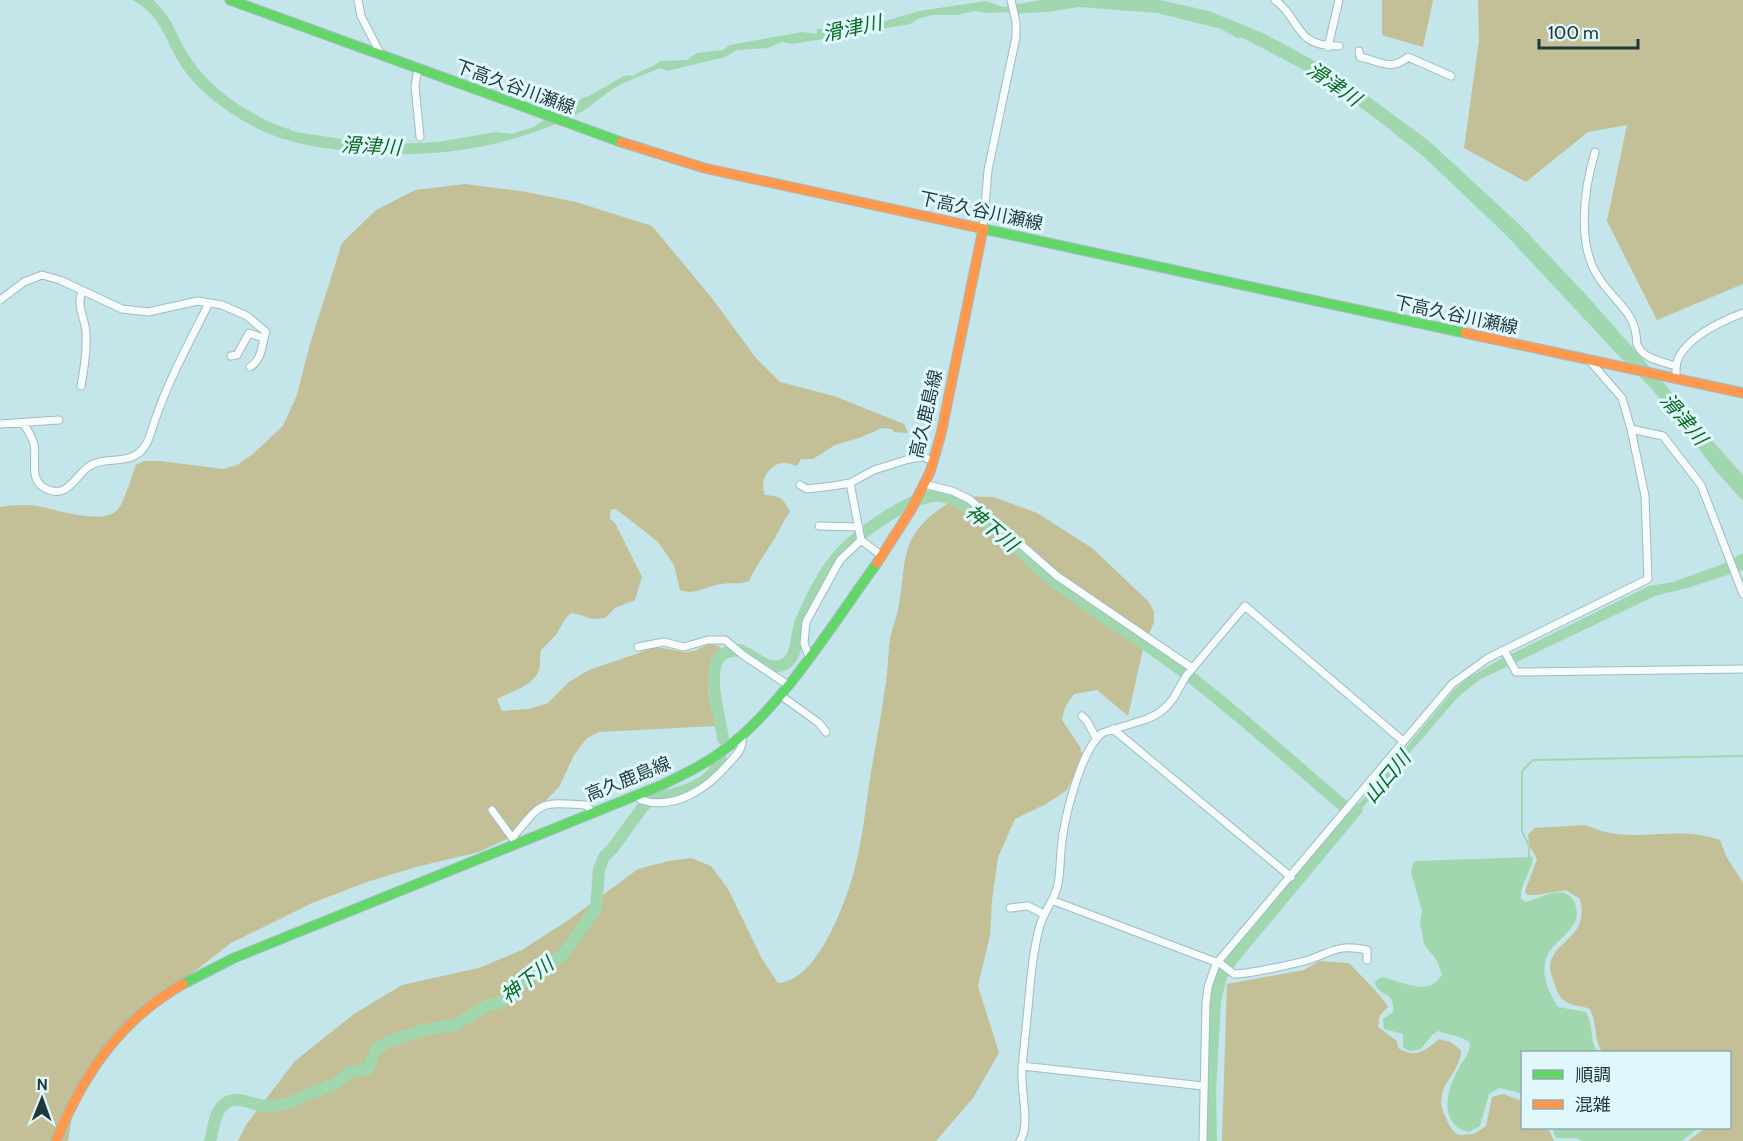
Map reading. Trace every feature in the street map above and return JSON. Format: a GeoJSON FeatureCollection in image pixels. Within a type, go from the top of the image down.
{"type":"FeatureCollection","features":[{"type":"Feature","properties":{"kind":"main road","name":"下高久谷川瀬線"},"geometry":{"type":"LineString","coordinates":[[230,0],[582,130],[704,168],[1743,393]]}},
{"type":"Feature","properties":{"kind":"main road","name":"高久鹿島線"},"geometry":{"type":"LineString","coordinates":[[56,1141],[70,1105],[101,1056],[122,1030],[163,994],[218,964],[514,840],[592,812],[641,798],[718,754],[742,735],[780,695],[809,657],[882,556],[922,488],[934,461],[941,434],[983,229]]}},
{"type":"Feature","properties":{"kind":"street"},"geometry":{"type":"LineString","coordinates":[[358,0],[361,16],[381,55]]}},
{"type":"Feature","properties":{"kind":"street"},"geometry":{"type":"LineString","coordinates":[[983,229],[988,170],[1016,37],[1016,20],[1011,0]]}},
{"type":"Feature","properties":{"kind":"street"},"geometry":{"type":"LineString","coordinates":[[1275,0],[1284,6],[1302,35],[1318,44],[1339,46]]}},
{"type":"Feature","properties":{"kind":"street"},"geometry":{"type":"LineString","coordinates":[[1328,46],[1339,0]]}},
{"type":"Feature","properties":{"kind":"street"},"geometry":{"type":"LineString","coordinates":[[1359,51],[1360,57],[1386,65],[1397,65],[1408,57],[1451,76]]}},
{"type":"Feature","properties":{"kind":"street"},"geometry":{"type":"LineString","coordinates":[[418,68],[415,86],[420,137]]}},
{"type":"Feature","properties":{"kind":"street"},"geometry":{"type":"LineString","coordinates":[[1595,152],[1588,181],[1584,216],[1588,254],[1598,277],[1631,319],[1635,328],[1636,344],[1645,354],[1676,366]]}},
{"type":"Feature","properties":{"kind":"street"},"geometry":{"type":"LineString","coordinates":[[0,300],[24,282],[42,275],[60,280],[122,309],[148,312],[198,301],[222,305],[247,316],[266,332],[260,357],[250,367]]}},
{"type":"Feature","properties":{"kind":"street"},"geometry":{"type":"LineString","coordinates":[[81,386],[86,341],[78,302],[82,291]]}},
{"type":"Feature","properties":{"kind":"street"},"geometry":{"type":"LineString","coordinates":[[23,423],[34,443],[34,470],[37,481],[44,488],[65,490],[96,462],[135,456],[146,447],[169,383],[209,303]]}},
{"type":"Feature","properties":{"kind":"street"},"geometry":{"type":"LineString","coordinates":[[1673,378],[1683,352],[1704,332],[1743,313]]}},
{"type":"Feature","properties":{"kind":"street"},"geometry":{"type":"LineString","coordinates":[[231,356],[237,355],[249,333],[263,338]]}},
{"type":"Feature","properties":{"kind":"street"},"geometry":{"type":"LineString","coordinates":[[1203,1141],[1208,987],[1218,964],[1452,684],[1471,669],[1648,579],[1645,496],[1631,429],[1622,398],[1589,360]]}},
{"type":"Feature","properties":{"kind":"street"},"geometry":{"type":"LineString","coordinates":[[0,424],[59,420]]}},
{"type":"Feature","properties":{"kind":"street"},"geometry":{"type":"LineString","coordinates":[[1631,429],[1658,434],[1667,439],[1701,485],[1743,594]]}},
{"type":"Feature","properties":{"kind":"street"},"geometry":{"type":"LineString","coordinates":[[800,486],[807,489],[850,483],[874,470],[909,459],[923,458],[934,461]]}},
{"type":"Feature","properties":{"kind":"street"},"geometry":{"type":"LineString","coordinates":[[850,483],[861,535]]}},
{"type":"Feature","properties":{"kind":"street"},"geometry":{"type":"LineString","coordinates":[[922,488],[952,491],[969,499],[1067,584],[1189,672]]}},
{"type":"Feature","properties":{"kind":"street"},"geometry":{"type":"LineString","coordinates":[[819,526],[861,535],[882,556]]}},
{"type":"Feature","properties":{"kind":"street"},"geometry":{"type":"LineString","coordinates":[[809,657],[804,643],[806,622],[840,560],[861,535]]}},
{"type":"Feature","properties":{"kind":"street"},"geometry":{"type":"LineString","coordinates":[[1020,1141],[1024,1130],[1022,1066],[1039,929],[1044,914],[1054,901],[1063,835],[1071,800],[1080,771],[1096,738],[1102,733],[1159,713],[1173,699],[1189,672],[1245,606],[1403,741]]}},
{"type":"Feature","properties":{"kind":"street"},"geometry":{"type":"LineString","coordinates":[[638,647],[664,642],[680,647],[715,639],[725,640],[788,685]]}},
{"type":"Feature","properties":{"kind":"street"},"geometry":{"type":"LineString","coordinates":[[1504,652],[1516,672],[1743,669]]}},
{"type":"Feature","properties":{"kind":"street"},"geometry":{"type":"LineString","coordinates":[[780,695],[819,723],[826,732]]}},
{"type":"Feature","properties":{"kind":"street"},"geometry":{"type":"LineString","coordinates":[[1082,716],[1096,738]]}},
{"type":"Feature","properties":{"kind":"street"},"geometry":{"type":"LineString","coordinates":[[1113,729],[1290,877]]}},
{"type":"Feature","properties":{"kind":"street"},"geometry":{"type":"LineString","coordinates":[[641,798],[652,804],[666,802],[701,790],[739,753],[743,743],[742,735]]}},
{"type":"Feature","properties":{"kind":"street"},"geometry":{"type":"LineString","coordinates":[[492,810],[514,840],[537,808],[546,804],[586,805],[592,812]]}},
{"type":"Feature","properties":{"kind":"street"},"geometry":{"type":"LineString","coordinates":[[1054,901],[1218,964],[1237,974],[1306,961],[1341,947],[1367,950],[1367,960]]}},
{"type":"Feature","properties":{"kind":"street"},"geometry":{"type":"LineString","coordinates":[[1010,908],[1028,906],[1044,914]]}},
{"type":"Feature","properties":{"kind":"street"},"geometry":{"type":"LineString","coordinates":[[1022,1066],[1203,1086]]}},
{"type":"Feature","properties":{"kind":"shaded area"},"geometry":{"type":"Polygon","coordinates":[[[1382,0],[1433,0],[1423,47],[1382,35],[1382,0]]]}},
{"type":"Feature","properties":{"kind":"shaded area"},"geometry":{"type":"Polygon","coordinates":[[[1478,0],[1743,0],[1743,284],[1657,320],[1607,221],[1627,125],[1588,132],[1526,182],[1464,148],[1479,40],[1478,0]]]}},
{"type":"Feature","properties":{"kind":"shaded area"},"geometry":{"type":"Polygon","coordinates":[[[465,184],[521,191],[576,202],[652,226],[711,297],[756,358],[780,382],[834,396],[904,424],[908,433],[882,428],[835,445],[813,459],[801,459],[797,466],[784,463],[773,467],[766,475],[763,490],[765,495],[781,499],[790,512],[749,581],[721,584],[691,592],[680,590],[674,565],[658,542],[616,509],[610,510],[610,519],[615,523],[642,577],[635,600],[615,608],[605,618],[591,618],[571,613],[556,635],[541,650],[540,666],[534,678],[523,687],[497,699],[502,711],[529,709],[548,703],[569,682],[589,670],[656,647],[685,652],[694,651],[709,644],[719,646],[721,650],[711,665],[708,677],[710,704],[715,726],[599,732],[587,738],[574,755],[559,787],[509,838],[479,852],[416,867],[367,882],[312,903],[231,943],[169,991],[127,1028],[85,1083],[72,1115],[68,1141],[0,1141],[0,507],[32,505],[92,517],[103,516],[119,508],[136,465],[144,461],[223,469],[237,465],[253,454],[283,426],[297,395],[310,344],[342,243],[376,210],[415,190],[465,184]]]}},
{"type":"Feature","properties":{"kind":"shaded area"},"geometry":{"type":"Polygon","coordinates":[[[960,496],[994,497],[1037,513],[1092,548],[1149,602],[1154,612],[1154,622],[1143,649],[1128,716],[1097,690],[1074,694],[1065,707],[1062,720],[1080,747],[1083,757],[1067,790],[1046,804],[1015,819],[998,857],[990,935],[978,986],[999,1053],[973,1098],[936,1141],[238,1141],[246,1125],[295,1061],[354,1014],[402,985],[479,968],[522,950],[570,919],[638,869],[691,858],[711,866],[728,889],[762,959],[778,983],[791,979],[803,971],[824,945],[833,929],[854,872],[882,710],[890,639],[909,545],[924,523],[937,511],[960,496]]]}},
{"type":"Feature","properties":{"kind":"shaded area"},"geometry":{"type":"Polygon","coordinates":[[[1585,825],[1617,834],[1681,833],[1720,840],[1726,856],[1743,883],[1743,1141],[1688,1141],[1704,1129],[1731,1129],[1731,1051],[1602,1051],[1590,1009],[1568,1003],[1558,993],[1550,972],[1552,958],[1575,931],[1582,913],[1580,899],[1566,890],[1527,895],[1525,891],[1537,859],[1529,845],[1528,834],[1535,828],[1585,825]]]}},
{"type":"Feature","properties":{"kind":"shaded area"},"geometry":{"type":"Polygon","coordinates":[[[1319,961],[1349,963],[1388,1007],[1380,1015],[1378,1027],[1397,1041],[1398,1048],[1410,1053],[1420,1052],[1439,1039],[1450,1042],[1461,1050],[1456,1067],[1441,1097],[1445,1116],[1458,1135],[1474,1134],[1486,1126],[1492,1097],[1503,1094],[1521,1101],[1521,1129],[1548,1129],[1554,1141],[1222,1141],[1227,984],[1304,970],[1319,961]]]}},
{"type":"Feature","properties":{"kind":"water","name":"滑津川"},"geometry":{"type":"Polygon","coordinates":[[[132,0],[153,0],[160,6],[195,65],[217,88],[243,108],[288,129],[290,126],[290,130],[297,132],[395,144],[438,142],[496,132],[511,134],[534,127],[542,121],[568,111],[582,98],[622,77],[634,76],[660,61],[687,60],[697,53],[723,50],[730,45],[802,32],[817,34],[817,29],[882,22],[919,11],[986,1],[1003,7],[1041,0],[1160,0],[1209,11],[1265,34],[1335,72],[1429,141],[1521,226],[1588,297],[1670,390],[1675,399],[1743,475],[1743,501],[1716,471],[1652,389],[1505,234],[1424,157],[1323,80],[1221,29],[1157,13],[1080,7],[1012,14],[1010,12],[975,11],[957,15],[932,15],[910,24],[793,44],[782,42],[768,48],[737,50],[725,57],[667,71],[661,68],[620,85],[585,110],[543,129],[489,145],[433,153],[405,154],[330,149],[284,139],[255,127],[225,109],[195,83],[184,71],[156,20],[141,5],[132,0]]]}},
{"type":"Feature","properties":{"kind":"water"},"geometry":{"type":"Polygon","coordinates":[[[1743,553],[1743,570],[1655,596],[1479,680],[1458,697],[1357,814],[1353,811],[1454,690],[1468,678],[1499,660],[1649,586],[1673,582],[1720,565],[1743,553]]]}},
{"type":"Feature","properties":{"kind":"water"},"geometry":{"type":"Polygon","coordinates":[[[1533,857],[1522,888],[1521,899],[1526,902],[1551,894],[1564,893],[1573,900],[1577,910],[1573,925],[1546,959],[1544,972],[1558,1007],[1586,1012],[1597,1051],[1521,1051],[1521,1094],[1499,1088],[1489,1094],[1480,1126],[1469,1132],[1457,1127],[1451,1119],[1447,1104],[1457,1071],[1467,1054],[1470,1043],[1438,1031],[1421,1049],[1411,1051],[1403,1048],[1403,1034],[1384,1029],[1383,1019],[1393,1012],[1393,1004],[1388,996],[1379,990],[1375,981],[1382,977],[1422,987],[1436,982],[1442,975],[1437,961],[1424,944],[1420,923],[1422,911],[1411,872],[1414,861],[1533,857]]]}},
{"type":"Feature","properties":{"kind":"water"},"geometry":{"type":"Polygon","coordinates":[[[1552,1129],[1697,1129],[1682,1141],[1582,1141],[1576,1138],[1556,1138],[1552,1129]]]}},
{"type":"Feature","properties":{"kind":"waterway","name":"神下川"},"geometry":{"type":"LineString","coordinates":[[723,739],[714,682],[714,671],[722,655],[740,650],[767,665],[785,664],[793,656],[800,625],[817,588],[843,551],[868,529],[900,509],[915,501],[941,496],[969,508],[1056,583],[1193,679],[1353,814]]}},
{"type":"Feature","properties":{"kind":"waterway"},"geometry":{"type":"LineString","coordinates":[[1529,860],[1529,846],[1522,831],[1522,773],[1533,760],[1743,756]]}},
{"type":"Feature","properties":{"kind":"waterway","name":"神下川"},"geometry":{"type":"LineString","coordinates":[[210,1141],[218,1112],[229,1101],[239,1100],[266,1106],[288,1103],[336,1083],[350,1072],[368,1069],[377,1048],[390,1041],[423,1030],[455,1025],[488,1005],[500,1003],[523,979],[539,967],[562,956],[596,908],[599,869],[604,857],[645,804],[650,800],[681,792],[700,784],[708,778],[721,761]]}},
{"type":"Feature","properties":{"kind":"waterway","name":"山口川"},"geometry":{"type":"LineString","coordinates":[[1211,1141],[1210,1092],[1215,1001],[1221,976],[1233,958],[1357,809]]}},
{"type":"Feature","properties":{"kind":"traffic: fast"},"geometry":{"type":"LineString","coordinates":[[230,0],[621,142]]}},
{"type":"Feature","properties":{"kind":"traffic: fast"},"geometry":{"type":"LineString","coordinates":[[984,229],[1465,333]]}},
{"type":"Feature","properties":{"kind":"traffic: fast"},"geometry":{"type":"LineString","coordinates":[[183,984],[234,958],[662,785],[707,761],[733,743],[773,704],[810,658],[877,563]]}},
{"type":"Feature","properties":{"kind":"traffic: slow"},"geometry":{"type":"LineString","coordinates":[[621,142],[704,168],[984,229]]}},
{"type":"Feature","properties":{"kind":"traffic: slow"},"geometry":{"type":"LineString","coordinates":[[877,563],[911,510],[930,472],[941,434],[983,229]]}},
{"type":"Feature","properties":{"kind":"traffic: slow"},"geometry":{"type":"LineString","coordinates":[[1465,333],[1743,393]]}},
{"type":"Feature","properties":{"kind":"traffic: slow"},"geometry":{"type":"LineString","coordinates":[[56,1141],[78,1094],[106,1052],[140,1015],[183,984]]}}]}
